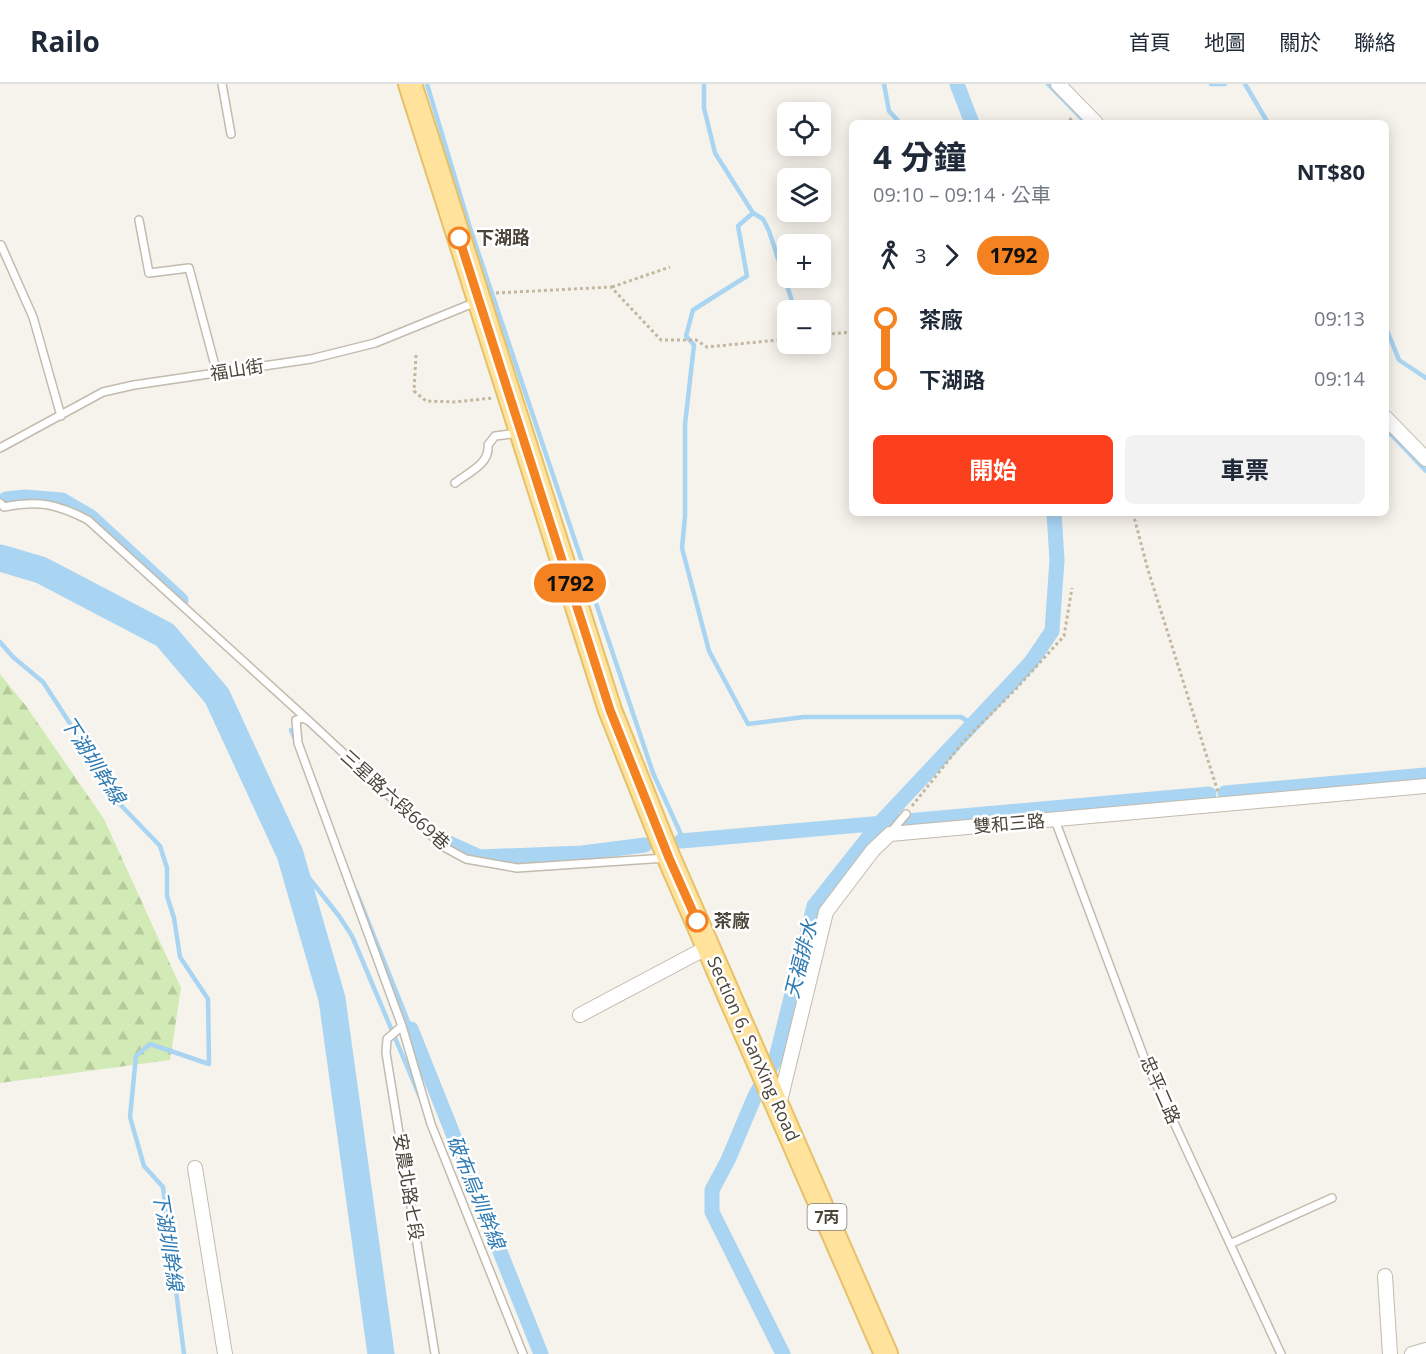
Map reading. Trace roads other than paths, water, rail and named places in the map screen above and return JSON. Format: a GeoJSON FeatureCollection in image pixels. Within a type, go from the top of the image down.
{"type":"FeatureCollection","features":[{"type":"Feature","properties":{"kind":"main road","name":"7丙"},"geometry":{"type":"LineString","coordinates":[[410,84],[521,432]]}},
{"type":"Feature","properties":{"kind":"main road","name":"Section 6, SanXing Road"},"geometry":{"type":"LineString","coordinates":[[521,432],[610,710],[665,847],[886,1354]]}},
{"type":"Feature","properties":{"kind":"street"},"geometry":{"type":"LineString","coordinates":[[1058,84],[1093,120]]}},
{"type":"Feature","properties":{"kind":"street"},"geometry":{"type":"LineString","coordinates":[[1389,421],[1426,459]]}},
{"type":"Feature","properties":{"kind":"street","name":"雙和三路"},"geometry":{"type":"LineString","coordinates":[[894,829],[1055,820],[1426,786]]}},
{"type":"Feature","properties":{"kind":"street"},"geometry":{"type":"LineString","coordinates":[[778,1105],[826,912],[873,850],[894,829]]}},
{"type":"Feature","properties":{"kind":"street"},"geometry":{"type":"LineString","coordinates":[[580,1015],[708,947]]}},
{"type":"Feature","properties":{"kind":"street"},"geometry":{"type":"LineString","coordinates":[[195,1168],[225,1354]]}},
{"type":"Feature","properties":{"kind":"street"},"geometry":{"type":"LineString","coordinates":[[1385,1276],[1390,1354]]}},
{"type":"Feature","properties":{"kind":"street"},"geometry":{"type":"LineString","coordinates":[[1412,1354],[1426,1350]]}},
{"type":"Feature","properties":{"kind":"lane"},"geometry":{"type":"LineString","coordinates":[[222,84],[231,134]]}},
{"type":"Feature","properties":{"kind":"lane"},"geometry":{"type":"LineString","coordinates":[[139,220],[149,273],[189,268],[217,373]]}},
{"type":"Feature","properties":{"kind":"lane"},"geometry":{"type":"LineString","coordinates":[[1,244],[33,317],[61,416]]}},
{"type":"Feature","properties":{"kind":"lane","name":"福山街"},"geometry":{"type":"LineString","coordinates":[[0,448],[103,392],[134,385],[311,359],[375,343],[477,298]]}},
{"type":"Feature","properties":{"kind":"lane"},"geometry":{"type":"LineString","coordinates":[[455,483],[484,464],[489,451],[488,445],[495,436],[521,432]]}},
{"type":"Feature","properties":{"kind":"lane","name":"三星路六段669巷"},"geometry":{"type":"LineString","coordinates":[[2,505],[56,505],[88,520],[309,721],[423,830],[444,847],[466,859],[517,868],[665,847]]}},
{"type":"Feature","properties":{"kind":"lane"},"geometry":{"type":"LineString","coordinates":[[309,721],[303,718],[296,720],[298,743],[402,1026],[431,1124],[523,1354]]}},
{"type":"Feature","properties":{"kind":"lane"},"geometry":{"type":"LineString","coordinates":[[894,829],[906,814]]}},
{"type":"Feature","properties":{"kind":"lane","name":"忠平二路"},"geometry":{"type":"LineString","coordinates":[[1055,820],[1145,1060],[1281,1354]]}},
{"type":"Feature","properties":{"kind":"lane","name":"安農北路七段"},"geometry":{"type":"LineString","coordinates":[[402,1026],[387,1039],[386,1053],[435,1354]]}},
{"type":"Feature","properties":{"kind":"lane"},"geometry":{"type":"LineString","coordinates":[[1230,1244],[1332,1198]]}},
{"type":"Feature","properties":{"kind":"waterway"},"geometry":{"type":"LineString","coordinates":[[427,84],[470,228],[653,773],[684,841]]}},
{"type":"Feature","properties":{"kind":"waterway"},"geometry":{"type":"LineString","coordinates":[[704,84],[704,108],[715,153],[753,213],[738,226],[747,276],[693,310],[686,336],[694,345],[685,424],[685,516],[682,548],[709,651],[748,724],[804,717],[961,717],[972,724]]}},
{"type":"Feature","properties":{"kind":"waterway"},"geometry":{"type":"LineString","coordinates":[[884,84],[889,111],[897,120]]}},
{"type":"Feature","properties":{"kind":"waterway","name":"天福排水"},"geometry":{"type":"LineString","coordinates":[[957,84],[971,120]]}},
{"type":"Feature","properties":{"kind":"waterway"},"geometry":{"type":"LineString","coordinates":[[1048,84],[1083,120]]}},
{"type":"Feature","properties":{"kind":"waterway"},"geometry":{"type":"LineString","coordinates":[[1211,84],[1225,84]]}},
{"type":"Feature","properties":{"kind":"waterway"},"geometry":{"type":"LineString","coordinates":[[1245,84],[1266,120]]}},
{"type":"Feature","properties":{"kind":"waterway"},"geometry":{"type":"LineString","coordinates":[[753,213],[763,219],[769,231],[792,300]]}},
{"type":"Feature","properties":{"kind":"waterway"},"geometry":{"type":"LineString","coordinates":[[1389,335],[1399,360],[1426,378]]}},
{"type":"Feature","properties":{"kind":"waterway"},"geometry":{"type":"LineString","coordinates":[[1389,432],[1426,471]]}},
{"type":"Feature","properties":{"kind":"waterway"},"geometry":{"type":"LineString","coordinates":[[0,503],[6,499],[25,497],[62,500],[91,517],[181,600]]}},
{"type":"Feature","properties":{"kind":"waterway","name":"天福排水"},"geometry":{"type":"LineString","coordinates":[[783,1354],[712,1212],[712,1190],[728,1160],[755,1096],[776,1058],[814,906],[879,824],[1031,662],[1052,631],[1057,560],[1054,516]]}},
{"type":"Feature","properties":{"kind":"waterway"},"geometry":{"type":"LineString","coordinates":[[0,558],[41,570],[165,635],[217,696],[290,854],[332,999],[381,1354]]}},
{"type":"Feature","properties":{"kind":"waterway","name":"下湖圳幹線"},"geometry":{"type":"LineString","coordinates":[[0,642],[13,657],[43,682],[95,762],[100,777],[113,797],[160,846],[167,868],[167,896],[174,918],[180,957],[208,999],[209,1064],[150,1044],[136,1056],[130,1117],[144,1166],[163,1187],[184,1354]]}},
{"type":"Feature","properties":{"kind":"waterway"},"geometry":{"type":"LineString","coordinates":[[291,730],[296,741]]}},
{"type":"Feature","properties":{"kind":"waterway"},"geometry":{"type":"LineString","coordinates":[[1225,793],[1426,775]]}},
{"type":"Feature","properties":{"kind":"waterway"},"geometry":{"type":"LineString","coordinates":[[681,841],[1209,794]]}},
{"type":"Feature","properties":{"kind":"waterway"},"geometry":{"type":"LineString","coordinates":[[427,828],[438,838],[480,857],[582,853],[645,845]]}},
{"type":"Feature","properties":{"kind":"waterway","name":"破布烏圳幹線"},"geometry":{"type":"LineString","coordinates":[[290,854],[352,936],[420,1097]]}},
{"type":"Feature","properties":{"kind":"waterway"},"geometry":{"type":"LineString","coordinates":[[356,891],[411,1029]]}},
{"type":"Feature","properties":{"kind":"waterway","name":"破布烏圳幹線"},"geometry":{"type":"LineString","coordinates":[[411,1029],[541,1354]]}},
{"type":"Feature","properties":{"kind":"place","name":"下湖路"},"geometry":{"type":"Point","coordinates":[459,238]}},
{"type":"Feature","properties":{"kind":"place","name":"茶廠"},"geometry":{"type":"Point","coordinates":[697,921]}}]}
